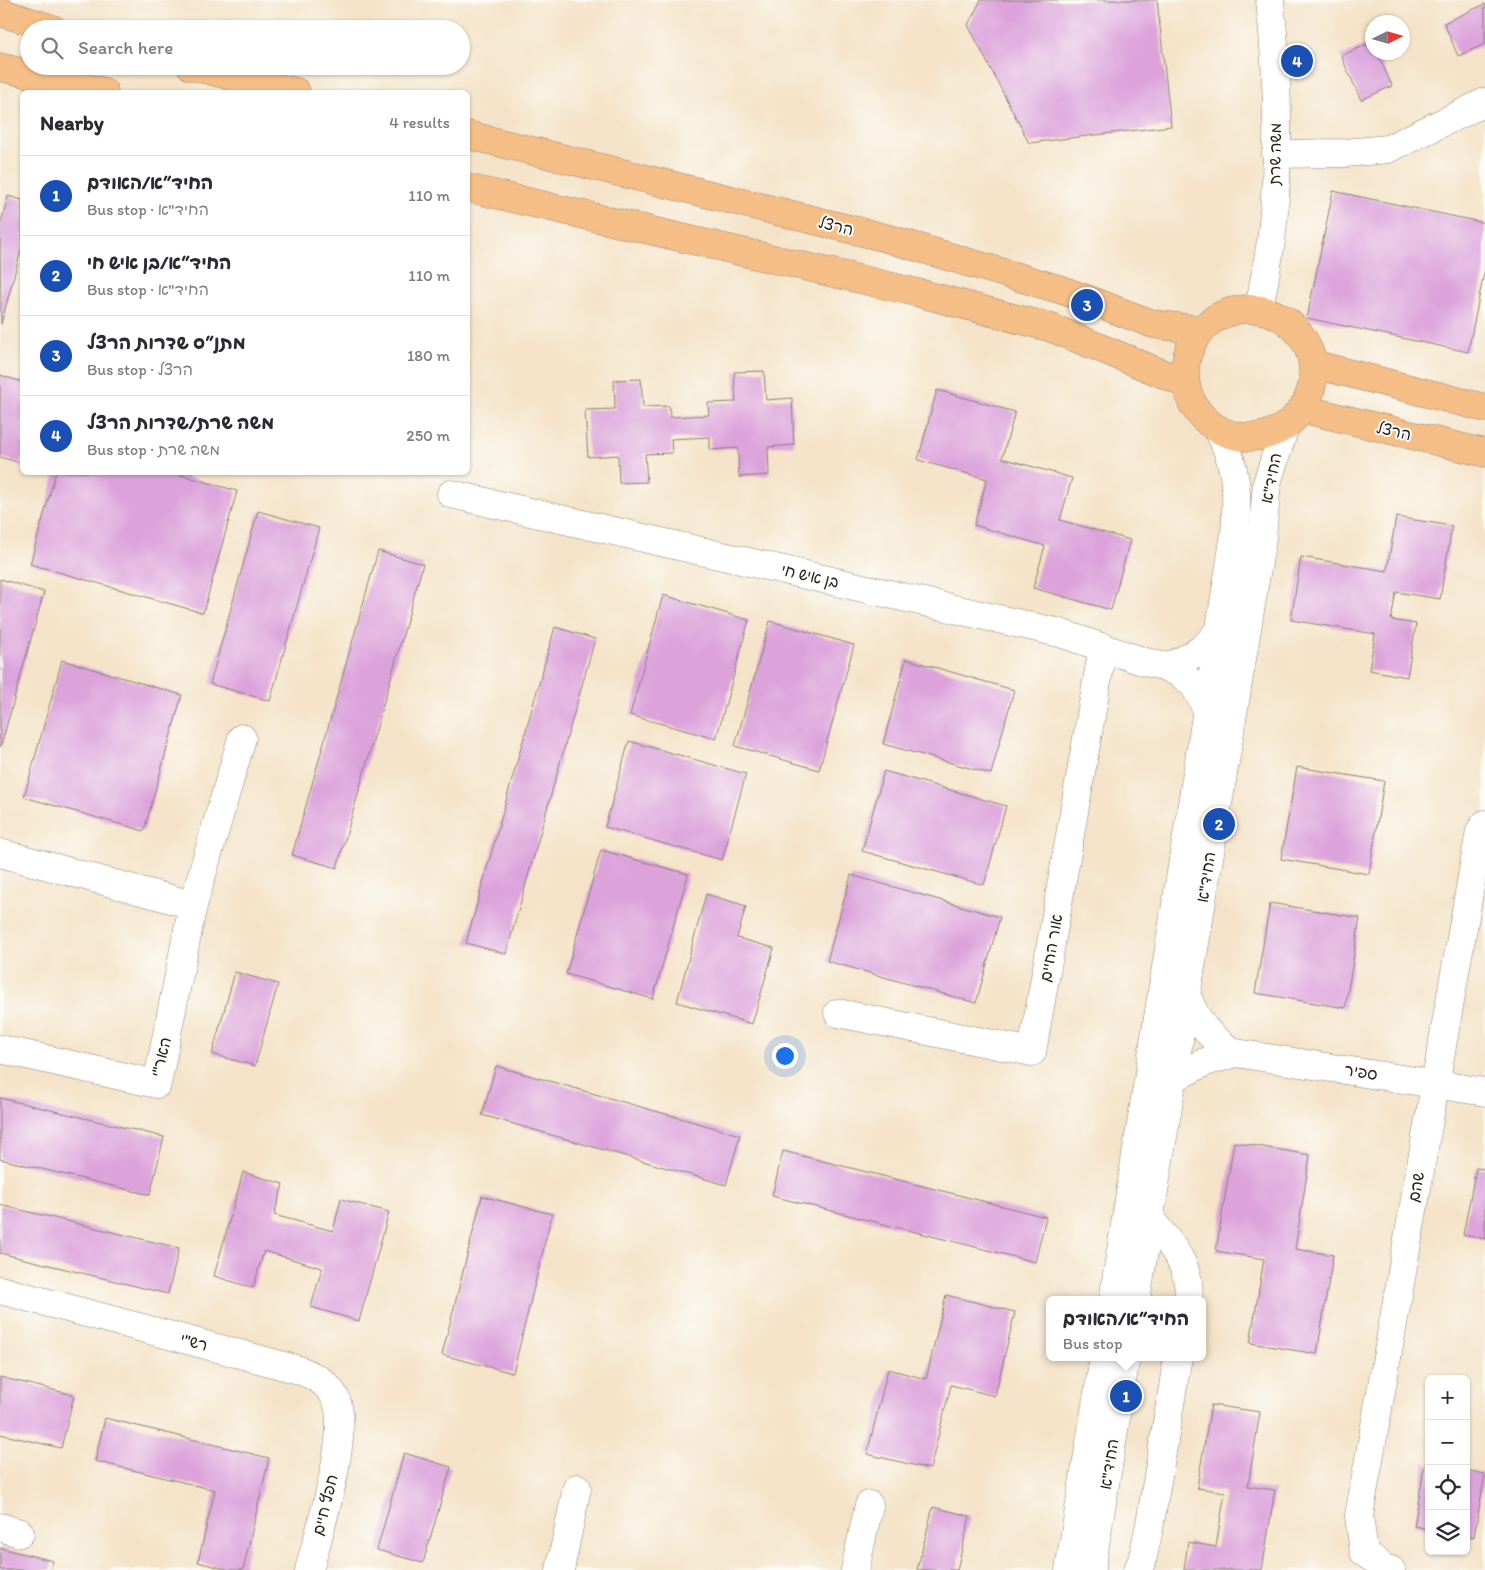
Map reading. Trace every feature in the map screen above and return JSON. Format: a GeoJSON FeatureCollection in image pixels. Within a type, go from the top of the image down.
{"type":"FeatureCollection","features":[{"type":"Feature","properties":{"kind":"main road"},"geometry":{"type":"LineString","coordinates":[[0,12],[25,20]]}},
{"type":"Feature","properties":{"kind":"main road"},"geometry":{"type":"LineString","coordinates":[[0,66],[20,71]]}},
{"type":"Feature","properties":{"kind":"main road"},"geometry":{"type":"LineString","coordinates":[[36,75],[96,90]]}},
{"type":"Feature","properties":{"kind":"main road"},"geometry":{"type":"LineString","coordinates":[[227,75],[288,90]]}},
{"type":"Feature","properties":{"kind":"main road","name":"הרצל"},"geometry":{"type":"LineString","coordinates":[[470,135],[886,238],[1064,291],[1152,324],[1200,330]]}},
{"type":"Feature","properties":{"kind":"main road"},"geometry":{"type":"LineString","coordinates":[[470,188],[919,292],[1052,328],[1185,383]]}},
{"type":"Feature","properties":{"kind":"main road"},"geometry":{"type":"LineString","coordinates":[[1237,308],[1259,308],[1279,315],[1295,328],[1307,345],[1313,364],[1312,388],[1294,418],[1263,436],[1238,437],[1219,431],[1203,419],[1191,402],[1185,383],[1184,365],[1188,348],[1200,330],[1217,316],[1237,308]]}},
{"type":"Feature","properties":{"kind":"main road"},"geometry":{"type":"LineString","coordinates":[[1313,364],[1485,408]]}},
{"type":"Feature","properties":{"kind":"main road","name":"הרצל"},"geometry":{"type":"LineString","coordinates":[[1294,418],[1485,453]]}},
{"type":"Feature","properties":{"kind":"street","name":"משה שרת"},"geometry":{"type":"LineString","coordinates":[[1259,308],[1272,233],[1276,154],[1274,41],[1270,0]]}},
{"type":"Feature","properties":{"kind":"street"},"geometry":{"type":"LineString","coordinates":[[1276,154],[1388,150],[1485,102]]}},
{"type":"Feature","properties":{"kind":"street","name":"החיד\"א"},"geometry":{"type":"LineString","coordinates":[[1137,1296],[1262,538],[1267,483],[1294,418]]}},
{"type":"Feature","properties":{"kind":"street","name":"החיד\"א"},"geometry":{"type":"LineString","coordinates":[[1114,1296],[1235,534],[1237,503],[1234,469],[1230,452],[1219,431]]}},
{"type":"Feature","properties":{"kind":"street","name":"בן איש חי"},"geometry":{"type":"LineString","coordinates":[[451,494],[1060,633],[1166,667],[1181,674],[1194,685],[1208,711]]}},
{"type":"Feature","properties":{"kind":"street"},"geometry":{"type":"LineString","coordinates":[[1166,667],[1196,654],[1209,644],[1222,625]]}},
{"type":"Feature","properties":{"kind":"street","name":"אור החיים"},"geometry":{"type":"LineString","coordinates":[[838,1013],[1032,1052],[1103,647]]}},
{"type":"Feature","properties":{"kind":"street","name":"האר\"י"},"geometry":{"type":"LineString","coordinates":[[0,1049],[157,1084],[193,905],[242,738]]}},
{"type":"Feature","properties":{"kind":"street","name":"שהם"},"geometry":{"type":"LineString","coordinates":[[1391,1570],[1385,1569],[1364,1552],[1358,1516],[1480,832],[1485,824]]}},
{"type":"Feature","properties":{"kind":"street"},"geometry":{"type":"LineString","coordinates":[[0,854],[193,905]]}},
{"type":"Feature","properties":{"kind":"street","name":"ספיר"},"geometry":{"type":"LineString","coordinates":[[1186,993],[1204,1028],[1224,1047],[1236,1053],[1485,1092]]}},
{"type":"Feature","properties":{"kind":"street","name":"ספיר"},"geometry":{"type":"LineString","coordinates":[[1172,1079],[1204,1062],[1236,1053]]}},
{"type":"Feature","properties":{"kind":"street"},"geometry":{"type":"LineString","coordinates":[[1149,1218],[1174,1249],[1184,1267],[1188,1296]]}},
{"type":"Feature","properties":{"kind":"street","name":"רש\"י"},"geometry":{"type":"LineString","coordinates":[[0,1290],[299,1370],[321,1380],[335,1397],[341,1416],[341,1441]]}},
{"type":"Feature","properties":{"kind":"street","name":"החיד\"א"},"geometry":{"type":"LineString","coordinates":[[1069,1570],[1103,1361]]}},
{"type":"Feature","properties":{"kind":"street","name":"החיד\"א"},"geometry":{"type":"LineString","coordinates":[[1091,1570],[1125,1361]]}},
{"type":"Feature","properties":{"kind":"street"},"geometry":{"type":"LineString","coordinates":[[1137,1570],[1142,1561],[1149,1529],[1177,1361]]}},
{"type":"Feature","properties":{"kind":"street","name":"חפץ חיים"},"geometry":{"type":"LineString","coordinates":[[314,1569],[341,1441]]}},
{"type":"Feature","properties":{"kind":"street"},"geometry":{"type":"LineString","coordinates":[[560,1570],[577,1488]]}},
{"type":"Feature","properties":{"kind":"street"},"geometry":{"type":"LineString","coordinates":[[855,1570],[869,1505]]}},
{"type":"Feature","properties":{"kind":"building"},"geometry":{"type":"Polygon","coordinates":[[[981,0],[1157,0],[1171,126],[1029,143],[968,25],[981,0]]]}},
{"type":"Feature","properties":{"kind":"building"},"geometry":{"type":"Polygon","coordinates":[[[1485,4],[1485,44],[1458,56],[1444,23],[1485,4]]]}},
{"type":"Feature","properties":{"kind":"building"},"geometry":{"type":"Polygon","coordinates":[[[1365,45],[1365,60],[1381,60],[1392,86],[1361,100],[1341,56],[1365,45]]]}},
{"type":"Feature","properties":{"kind":"building"},"geometry":{"type":"Polygon","coordinates":[[[1333,191],[1485,223],[1485,268],[1468,352],[1307,318],[1333,191]]]}},
{"type":"Feature","properties":{"kind":"building"},"geometry":{"type":"Polygon","coordinates":[[[8,196],[20,199],[20,253],[1,324],[0,226],[8,196]]]}},
{"type":"Feature","properties":{"kind":"building"},"geometry":{"type":"Polygon","coordinates":[[[764,371],[766,400],[792,398],[794,445],[768,447],[769,475],[739,477],[738,448],[710,450],[710,437],[671,439],[672,453],[645,454],[647,482],[619,483],[618,455],[588,457],[585,410],[615,409],[614,380],[641,379],[643,407],[669,406],[670,417],[709,415],[708,403],[736,402],[734,372],[764,371]]]}},
{"type":"Feature","properties":{"kind":"building"},"geometry":{"type":"Polygon","coordinates":[[[0,375],[20,381],[20,463],[0,457],[0,375]]]}},
{"type":"Feature","properties":{"kind":"building"},"geometry":{"type":"Polygon","coordinates":[[[937,390],[1015,412],[1002,458],[1072,478],[1060,520],[1130,540],[1111,610],[1033,588],[1045,546],[974,525],[987,479],[918,460],[937,390]]]}},
{"type":"Feature","properties":{"kind":"building"},"geometry":{"type":"Polygon","coordinates":[[[55,475],[181,475],[237,491],[203,613],[30,564],[55,475]]]}},
{"type":"Feature","properties":{"kind":"building"},"geometry":{"type":"Polygon","coordinates":[[[258,511],[319,528],[270,701],[210,684],[258,511]]]}},
{"type":"Feature","properties":{"kind":"building"},"geometry":{"type":"Polygon","coordinates":[[[1396,517],[1452,526],[1440,599],[1396,592],[1391,620],[1416,624],[1407,677],[1369,670],[1375,634],[1291,620],[1301,557],[1387,571],[1396,517]]]}},
{"type":"Feature","properties":{"kind":"building"},"geometry":{"type":"Polygon","coordinates":[[[378,551],[423,564],[337,868],[292,855],[378,551]]]}},
{"type":"Feature","properties":{"kind":"building"},"geometry":{"type":"Polygon","coordinates":[[[0,579],[44,592],[1,746],[0,746],[0,579]]]}},
{"type":"Feature","properties":{"kind":"building"},"geometry":{"type":"Polygon","coordinates":[[[663,595],[749,620],[716,739],[630,715],[663,595]]]}},
{"type":"Feature","properties":{"kind":"building"},"geometry":{"type":"Polygon","coordinates":[[[770,621],[854,645],[819,770],[735,746],[770,621]]]}},
{"type":"Feature","properties":{"kind":"building"},"geometry":{"type":"Polygon","coordinates":[[[555,627],[595,639],[506,954],[466,943],[555,627]]]}},
{"type":"Feature","properties":{"kind":"building"},"geometry":{"type":"Polygon","coordinates":[[[906,659],[1014,690],[991,774],[883,744],[906,659]]]}},
{"type":"Feature","properties":{"kind":"building"},"geometry":{"type":"Polygon","coordinates":[[[62,660],[182,695],[144,831],[24,797],[62,660]]]}},
{"type":"Feature","properties":{"kind":"building"},"geometry":{"type":"Polygon","coordinates":[[[629,741],[746,774],[722,860],[605,827],[629,741]]]}},
{"type":"Feature","properties":{"kind":"building"},"geometry":{"type":"Polygon","coordinates":[[[1297,767],[1384,781],[1369,874],[1281,859],[1297,767]]]}},
{"type":"Feature","properties":{"kind":"building"},"geometry":{"type":"Polygon","coordinates":[[[884,771],[1006,806],[984,885],[862,851],[884,771]]]}},
{"type":"Feature","properties":{"kind":"building"},"geometry":{"type":"Polygon","coordinates":[[[601,850],[688,874],[653,999],[566,974],[601,850]]]}},
{"type":"Feature","properties":{"kind":"building"},"geometry":{"type":"Polygon","coordinates":[[[851,875],[1000,917],[976,1003],[827,961],[851,875]]]}},
{"type":"Feature","properties":{"kind":"building"},"geometry":{"type":"Polygon","coordinates":[[[706,894],[746,906],[737,938],[774,948],[752,1024],[677,1002],[706,894]]]}},
{"type":"Feature","properties":{"kind":"building"},"geometry":{"type":"Polygon","coordinates":[[[1270,903],[1360,918],[1345,1008],[1255,993],[1270,903]]]}},
{"type":"Feature","properties":{"kind":"building"},"geometry":{"type":"Polygon","coordinates":[[[235,972],[278,984],[255,1066],[212,1054],[235,972]]]}},
{"type":"Feature","properties":{"kind":"building"},"geometry":{"type":"Polygon","coordinates":[[[496,1066],[740,1135],[726,1185],[482,1115],[496,1066]]]}},
{"type":"Feature","properties":{"kind":"building"},"geometry":{"type":"Polygon","coordinates":[[[0,1098],[164,1137],[150,1195],[0,1159],[0,1098]]]}},
{"type":"Feature","properties":{"kind":"building"},"geometry":{"type":"Polygon","coordinates":[[[1234,1142],[1310,1155],[1295,1249],[1333,1255],[1317,1354],[1250,1343],[1264,1259],[1216,1251],[1234,1142]]]}},
{"type":"Feature","properties":{"kind":"building"},"geometry":{"type":"Polygon","coordinates":[[[783,1151],[1046,1217],[1035,1262],[772,1196],[783,1151]]]}},
{"type":"Feature","properties":{"kind":"building"},"geometry":{"type":"Polygon","coordinates":[[[1476,1168],[1485,1169],[1485,1239],[1463,1235],[1476,1168]]]}},
{"type":"Feature","properties":{"kind":"building"},"geometry":{"type":"Polygon","coordinates":[[[243,1172],[283,1184],[274,1215],[333,1231],[341,1199],[389,1212],[359,1321],[311,1307],[322,1268],[264,1251],[253,1288],[214,1276],[243,1172]]]}},
{"type":"Feature","properties":{"kind":"building"},"geometry":{"type":"Polygon","coordinates":[[[482,1196],[552,1214],[513,1373],[442,1355],[482,1196]]]}},
{"type":"Feature","properties":{"kind":"building"},"geometry":{"type":"Polygon","coordinates":[[[0,1205],[179,1248],[168,1294],[0,1253],[0,1205]]]}},
{"type":"Feature","properties":{"kind":"building"},"geometry":{"type":"Polygon","coordinates":[[[946,1295],[1015,1312],[995,1396],[951,1385],[930,1469],[867,1454],[888,1369],[926,1379],[946,1295]]]}},
{"type":"Feature","properties":{"kind":"building"},"geometry":{"type":"Polygon","coordinates":[[[0,1377],[74,1395],[61,1448],[0,1434],[0,1377]]]}},
{"type":"Feature","properties":{"kind":"building"},"geometry":{"type":"Polygon","coordinates":[[[1211,1405],[1260,1412],[1248,1486],[1275,1490],[1262,1570],[1184,1570],[1188,1542],[1216,1547],[1225,1492],[1197,1488],[1211,1405]]]}},
{"type":"Feature","properties":{"kind":"building"},"geometry":{"type":"Polygon","coordinates":[[[105,1418],[269,1458],[243,1570],[229,1570],[198,1562],[215,1490],[95,1461],[105,1418]]]}},
{"type":"Feature","properties":{"kind":"building"},"geometry":{"type":"Polygon","coordinates":[[[404,1453],[451,1467],[423,1563],[377,1550],[404,1453]]]}},
{"type":"Feature","properties":{"kind":"building"},"geometry":{"type":"Polygon","coordinates":[[[1425,1463],[1425,1528],[1414,1526],[1425,1463]]]}},
{"type":"Feature","properties":{"kind":"building"},"geometry":{"type":"Polygon","coordinates":[[[1470,1471],[1485,1474],[1474,1537],[1470,1536],[1470,1471]]]}},
{"type":"Feature","properties":{"kind":"building"},"geometry":{"type":"Polygon","coordinates":[[[933,1507],[970,1516],[957,1570],[917,1570],[933,1507]]]}},
{"type":"Feature","properties":{"kind":"building"},"geometry":{"type":"Polygon","coordinates":[[[0,1548],[53,1561],[50,1570],[0,1570],[0,1548]]]}},
{"type":"Feature","properties":{"kind":"place","name":"משה שרת/שדרות הרצל"},"geometry":{"type":"Point","coordinates":[1297,61]}},
{"type":"Feature","properties":{"kind":"place","name":"מתנ״ס שדרות הרצל"},"geometry":{"type":"Point","coordinates":[1087,305]}},
{"type":"Feature","properties":{"kind":"place","name":"החיד״א/בן איש חי"},"geometry":{"type":"Point","coordinates":[1219,824]}},
{"type":"Feature","properties":{"kind":"place","name":"החיד״א/האודם"},"geometry":{"type":"Point","coordinates":[1126,1396]}}]}
